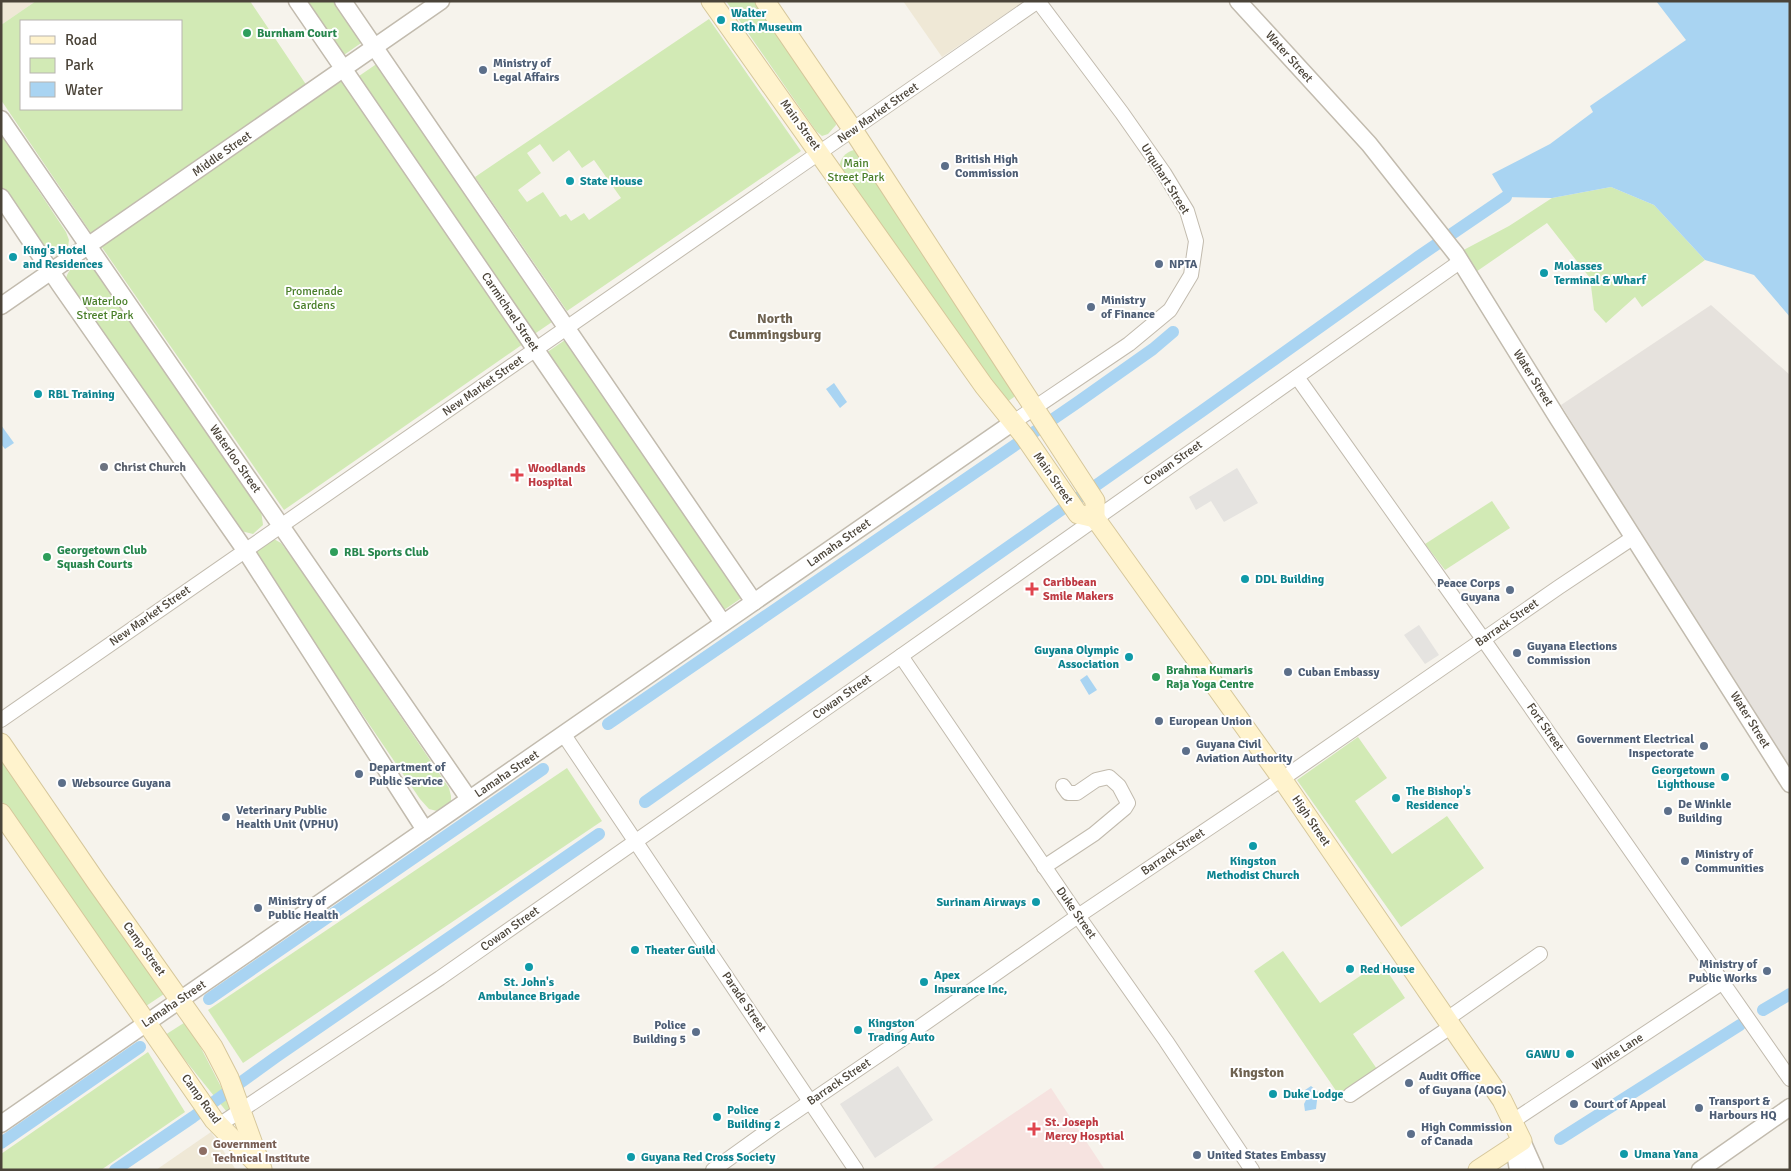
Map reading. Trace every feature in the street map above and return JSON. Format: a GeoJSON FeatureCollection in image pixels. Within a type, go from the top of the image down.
{"type":"FeatureCollection","features":[{"type":"Feature","properties":{"kind":"main road","name":"Main Street"},"geometry":{"type":"LineString","coordinates":[[711,1],[1012,423],[1089,511]]}},
{"type":"Feature","properties":{"kind":"main road","name":"Main Street"},"geometry":{"type":"LineString","coordinates":[[764,1],[853,130],[1038,415],[1089,511]]}},
{"type":"Feature","properties":{"kind":"main road","name":"High Street"},"geometry":{"type":"LineString","coordinates":[[1089,511],[1282,779],[1450,1023],[1502,1100],[1516,1135]]}},
{"type":"Feature","properties":{"kind":"main road","name":"Camp Street"},"geometry":{"type":"LineString","coordinates":[[1,743],[213,1047],[229,1078],[262,1170]]}},
{"type":"Feature","properties":{"kind":"main road"},"geometry":{"type":"LineString","coordinates":[[1,813],[154,1033]]}},
{"type":"Feature","properties":{"kind":"main road","name":"Camp Road"},"geometry":{"type":"LineString","coordinates":[[154,1033],[216,1123],[262,1170]]}},
{"type":"Feature","properties":{"kind":"main road"},"geometry":{"type":"LineString","coordinates":[[1482,1169],[1516,1135]]}},
{"type":"Feature","properties":{"kind":"street","name":"Carmichael Street"},"geometry":{"type":"LineString","coordinates":[[297,1],[724,623]]}},
{"type":"Feature","properties":{"kind":"street"},"geometry":{"type":"LineString","coordinates":[[344,1],[754,602]]}},
{"type":"Feature","properties":{"kind":"street","name":"Middle Street"},"geometry":{"type":"LineString","coordinates":[[1,306],[441,1]]}},
{"type":"Feature","properties":{"kind":"street","name":"New Market Street"},"geometry":{"type":"LineString","coordinates":[[1,720],[1038,1]]}},
{"type":"Feature","properties":{"kind":"street","name":"Urquhart Street"},"geometry":{"type":"LineString","coordinates":[[1012,423],[1038,415],[1170,310],[1191,275],[1196,241],[1186,211],[1164,173],[1122,113],[1038,1]]}},
{"type":"Feature","properties":{"kind":"street","name":"Water Street"},"geometry":{"type":"LineString","coordinates":[[1238,1],[1369,144],[1459,258],[1562,425],[1790,784]]}},
{"type":"Feature","properties":{"kind":"street","name":"Waterloo Street"},"geometry":{"type":"LineString","coordinates":[[1,119],[469,799]]}},
{"type":"Feature","properties":{"kind":"street"},"geometry":{"type":"LineString","coordinates":[[1,197],[51,272],[245,550],[425,830]]}},
{"type":"Feature","properties":{"kind":"street","name":"Cowan Street"},"geometry":{"type":"LineString","coordinates":[[216,1123],[440,978],[901,656],[1089,511],[1297,377],[1459,258]]}},
{"type":"Feature","properties":{"kind":"street","name":"Fort Street"},"geometry":{"type":"LineString","coordinates":[[1297,377],[1483,639],[1790,1079]]}},
{"type":"Feature","properties":{"kind":"street","name":"Lamaha Street"},"geometry":{"type":"LineString","coordinates":[[1,1124],[154,1033],[425,830],[1012,423]]}},
{"type":"Feature","properties":{"kind":"street","name":"Barrack Street"},"geometry":{"type":"LineString","coordinates":[[713,1170],[1078,916],[1282,779],[1634,537]]}},
{"type":"Feature","properties":{"kind":"street","name":"Duke Street"},"geometry":{"type":"LineString","coordinates":[[901,656],[1044,867],[1166,1041],[1252,1170]]}},
{"type":"Feature","properties":{"kind":"street","name":"Parade Street"},"geometry":{"type":"LineString","coordinates":[[564,735],[856,1170]]}},
{"type":"Feature","properties":{"kind":"street"},"geometry":{"type":"LineString","coordinates":[[1044,867],[1094,834],[1125,808],[1128,803],[1119,786],[1110,777],[1096,780],[1077,793],[1068,793],[1063,786]]}},
{"type":"Feature","properties":{"kind":"street"},"geometry":{"type":"LineString","coordinates":[[1350,1095],[1450,1023],[1540,954]]}},
{"type":"Feature","properties":{"kind":"street","name":"White Lane"},"geometry":{"type":"LineString","coordinates":[[1516,1135],[1723,982]]}},
{"type":"Feature","properties":{"kind":"street"},"geometry":{"type":"LineString","coordinates":[[1700,1170],[1790,1107]]}},
{"type":"Feature","properties":{"kind":"street","name":"High Street"},"geometry":{"type":"LineString","coordinates":[[1516,1135],[1518,1170]]}},
{"type":"Feature","properties":{"kind":"street","name":"High Street"},"geometry":{"type":"LineString","coordinates":[[1516,1135],[1535,1170]]}},
{"type":"Feature","properties":{"kind":"shaded area"},"geometry":{"type":"Polygon","coordinates":[[[1,1],[36,1],[1,25],[1,1]]]}},
{"type":"Feature","properties":{"kind":"shaded area"},"geometry":{"type":"Polygon","coordinates":[[[903,1],[1025,1],[942,57],[903,1]]]}},
{"type":"Feature","properties":{"kind":"shaded area"},"geometry":{"type":"Polygon","coordinates":[[[1711,305],[1790,375],[1790,774],[1561,405],[1711,305]]]}},
{"type":"Feature","properties":{"kind":"shaded area"},"geometry":{"type":"Polygon","coordinates":[[[1237,468],[1258,503],[1224,522],[1211,501],[1196,510],[1189,497],[1237,468]]]}},
{"type":"Feature","properties":{"kind":"shaded area"},"geometry":{"type":"Polygon","coordinates":[[[1419,625],[1439,655],[1425,664],[1404,635],[1419,625]]]}},
{"type":"Feature","properties":{"kind":"shaded area"},"geometry":{"type":"Polygon","coordinates":[[[898,1066],[933,1120],[875,1158],[840,1104],[898,1066]]]}},
{"type":"Feature","properties":{"kind":"shaded area","name":"St. Joseph Mercy Hosptial"},"geometry":{"type":"Polygon","coordinates":[[[1051,1088],[1105,1170],[930,1170],[1051,1088]]]}},
{"type":"Feature","properties":{"kind":"shaded area","name":"Government Technical Institute"},"geometry":{"type":"Polygon","coordinates":[[[211,1132],[236,1170],[156,1170],[211,1132]]]}},
{"type":"Feature","properties":{"kind":"green space"},"geometry":{"type":"Polygon","coordinates":[[[36,1],[250,1],[307,86],[91,233],[1,100],[1,25],[36,1]]]}},
{"type":"Feature","properties":{"kind":"green space"},"geometry":{"type":"Polygon","coordinates":[[[303,1],[337,1],[364,41],[341,57],[303,1]]]}},
{"type":"Feature","properties":{"kind":"green space","name":"Main Street Park"},"geometry":{"type":"Polygon","coordinates":[[[726,1],[755,1],[835,118],[836,125],[828,134],[822,136],[816,131],[726,1]]]}},
{"type":"Feature","properties":{"kind":"green space"},"geometry":{"type":"Polygon","coordinates":[[[709,19],[801,151],[567,311],[475,177],[709,19]],[[540,144],[527,153],[541,173],[518,190],[527,202],[543,192],[560,217],[566,214],[571,221],[584,213],[589,220],[621,198],[594,160],[582,168],[569,150],[553,162],[540,144]]]}},
{"type":"Feature","properties":{"kind":"green space"},"geometry":{"type":"Polygon","coordinates":[[[378,63],[552,322],[533,335],[359,76],[378,63]]]}},
{"type":"Feature","properties":{"kind":"green space","name":"Promenade Gardens"},"geometry":{"type":"Polygon","coordinates":[[[340,79],[523,344],[284,510],[101,246],[340,79]]]}},
{"type":"Feature","properties":{"kind":"green space"},"geometry":{"type":"Polygon","coordinates":[[[1,134],[66,232],[69,240],[68,247],[59,256],[46,253],[1,189],[1,134]]]}},
{"type":"Feature","properties":{"kind":"green space","name":"Main Street Park"},"geometry":{"type":"Polygon","coordinates":[[[854,150],[859,153],[1017,392],[1007,402],[1000,400],[839,168],[844,156],[854,150]]]}},
{"type":"Feature","properties":{"kind":"green space"},"geometry":{"type":"Polygon","coordinates":[[[1611,187],[1654,205],[1705,260],[1642,307],[1635,297],[1606,323],[1594,310],[1590,278],[1547,223],[1470,276],[1456,254],[1509,226],[1552,198],[1611,187]]]}},
{"type":"Feature","properties":{"kind":"green space","name":"Waterloo Street Park"},"geometry":{"type":"Polygon","coordinates":[[[84,261],[94,266],[261,510],[263,525],[253,534],[241,531],[232,522],[66,278],[73,267],[84,261]]]}},
{"type":"Feature","properties":{"kind":"green space"},"geometry":{"type":"Polygon","coordinates":[[[565,340],[743,597],[724,610],[546,353],[565,340]]]}},
{"type":"Feature","properties":{"kind":"green space"},"geometry":{"type":"Polygon","coordinates":[[[1492,501],[1510,528],[1445,570],[1425,544],[1492,501]]]}},
{"type":"Feature","properties":{"kind":"green space"},"geometry":{"type":"Polygon","coordinates":[[[272,538],[281,543],[302,571],[449,788],[451,803],[441,812],[429,809],[420,799],[254,555],[256,549],[272,538]]]}},
{"type":"Feature","properties":{"kind":"green space"},"geometry":{"type":"Polygon","coordinates":[[[1358,737],[1387,778],[1355,801],[1392,854],[1447,816],[1484,868],[1401,927],[1297,780],[1358,737]]]}},
{"type":"Feature","properties":{"kind":"green space"},"geometry":{"type":"Polygon","coordinates":[[[1,755],[167,992],[143,1008],[1,800],[1,755]]]}},
{"type":"Feature","properties":{"kind":"green space"},"geometry":{"type":"Polygon","coordinates":[[[567,768],[602,821],[243,1063],[208,1010],[567,768]]]}},
{"type":"Feature","properties":{"kind":"green space"},"geometry":{"type":"Polygon","coordinates":[[[1283,951],[1320,1003],[1381,962],[1405,998],[1353,1034],[1379,1072],[1341,1098],[1254,971],[1283,951]]]}},
{"type":"Feature","properties":{"kind":"green space"},"geometry":{"type":"Polygon","coordinates":[[[187,1021],[247,1137],[165,1035],[187,1021]]]}},
{"type":"Feature","properties":{"kind":"green space"},"geometry":{"type":"Polygon","coordinates":[[[148,1052],[185,1112],[101,1170],[1,1170],[1,1154],[148,1052]]]}},
{"type":"Feature","properties":{"kind":"water"},"geometry":{"type":"Polygon","coordinates":[[[1656,1],[1790,1],[1790,317],[1754,275],[1705,260],[1654,205],[1611,187],[1552,198],[1506,197],[1492,174],[1550,144],[1593,112],[1590,106],[1686,40],[1656,1]]]}},
{"type":"Feature","properties":{"kind":"water"},"geometry":{"type":"Polygon","coordinates":[[[834,383],[847,402],[840,408],[826,389],[834,383]]]}},
{"type":"Feature","properties":{"kind":"water"},"geometry":{"type":"Polygon","coordinates":[[[1,425],[14,443],[5,449],[1,444],[1,425]]]}},
{"type":"Feature","properties":{"kind":"water"},"geometry":{"type":"Polygon","coordinates":[[[1087,675],[1097,690],[1089,695],[1080,680],[1087,675]]]}},
{"type":"Feature","properties":{"kind":"water"},"geometry":{"type":"Polygon","coordinates":[[[1311,1086],[1318,1092],[1316,1109],[1305,1111],[1304,1104],[1308,1096],[1305,1090],[1311,1086]]]}},
{"type":"Feature","properties":{"kind":"waterway"},"geometry":{"type":"LineString","coordinates":[[645,802],[1418,257],[1506,197]]}},
{"type":"Feature","properties":{"kind":"waterway"},"geometry":{"type":"LineString","coordinates":[[608,724],[1078,402],[1153,349],[1173,332]]}},
{"type":"Feature","properties":{"kind":"waterway"},"geometry":{"type":"LineString","coordinates":[[209,999],[543,769]]}},
{"type":"Feature","properties":{"kind":"waterway"},"geometry":{"type":"LineString","coordinates":[[115,1170],[599,834]]}},
{"type":"Feature","properties":{"kind":"waterway"},"geometry":{"type":"LineString","coordinates":[[1763,1010],[1790,994]]}},
{"type":"Feature","properties":{"kind":"waterway"},"geometry":{"type":"LineString","coordinates":[[1560,1139],[1740,1025]]}},
{"type":"Feature","properties":{"kind":"waterway"},"geometry":{"type":"LineString","coordinates":[[1,1143],[140,1047]]}},
{"type":"Feature","properties":{"kind":"place","name":"Walter Roth Museum"},"geometry":{"type":"Point","coordinates":[721,20]}},
{"type":"Feature","properties":{"kind":"place","name":"Burnham Court"},"geometry":{"type":"Point","coordinates":[247,33]}},
{"type":"Feature","properties":{"kind":"place","name":"Ministry of Legal Affairs"},"geometry":{"type":"Point","coordinates":[483,70]}},
{"type":"Feature","properties":{"kind":"place","name":"British High Commission"},"geometry":{"type":"Point","coordinates":[945,166]}},
{"type":"Feature","properties":{"kind":"place","name":"State House"},"geometry":{"type":"Point","coordinates":[570,181]}},
{"type":"Feature","properties":{"kind":"place","name":"King's Hotel and Residences"},"geometry":{"type":"Point","coordinates":[13,257]}},
{"type":"Feature","properties":{"kind":"place","name":"NPTA"},"geometry":{"type":"Point","coordinates":[1159,264]}},
{"type":"Feature","properties":{"kind":"place","name":"Molasses Terminal & Wharf"},"geometry":{"type":"Point","coordinates":[1544,273]}},
{"type":"Feature","properties":{"kind":"place","name":"Ministry of Finance"},"geometry":{"type":"Point","coordinates":[1091,307]}},
{"type":"Feature","properties":{"kind":"place","name":"RBL Training"},"geometry":{"type":"Point","coordinates":[38,394]}},
{"type":"Feature","properties":{"kind":"place","name":"Christ Church"},"geometry":{"type":"Point","coordinates":[104,467]}},
{"type":"Feature","properties":{"kind":"place","name":"Woodlands Hospital"},"geometry":{"type":"Point","coordinates":[517,475]}},
{"type":"Feature","properties":{"kind":"place","name":"RBL Sports Club"},"geometry":{"type":"Point","coordinates":[334,552]}},
{"type":"Feature","properties":{"kind":"place","name":"Georgetown Club Squash Courts"},"geometry":{"type":"Point","coordinates":[47,557]}},
{"type":"Feature","properties":{"kind":"place","name":"DDL Building"},"geometry":{"type":"Point","coordinates":[1245,579]}},
{"type":"Feature","properties":{"kind":"place","name":"Caribbean Smile Makers"},"geometry":{"type":"Point","coordinates":[1032,589]}},
{"type":"Feature","properties":{"kind":"place","name":"Peace Corps Guyana"},"geometry":{"type":"Point","coordinates":[1510,590]}},
{"type":"Feature","properties":{"kind":"place","name":"Guyana Elections Commission"},"geometry":{"type":"Point","coordinates":[1517,653]}},
{"type":"Feature","properties":{"kind":"place","name":"Guyana Olympic Association"},"geometry":{"type":"Point","coordinates":[1129,657]}},
{"type":"Feature","properties":{"kind":"place","name":"Cuban Embassy"},"geometry":{"type":"Point","coordinates":[1288,672]}},
{"type":"Feature","properties":{"kind":"place","name":"Brahma Kumaris Raja Yoga Centre"},"geometry":{"type":"Point","coordinates":[1156,677]}},
{"type":"Feature","properties":{"kind":"place","name":"European Union"},"geometry":{"type":"Point","coordinates":[1159,721]}},
{"type":"Feature","properties":{"kind":"place","name":"Government Electrical Inspectorate"},"geometry":{"type":"Point","coordinates":[1704,746]}},
{"type":"Feature","properties":{"kind":"place","name":"Guyana Civil Aviation Authority"},"geometry":{"type":"Point","coordinates":[1186,751]}},
{"type":"Feature","properties":{"kind":"place","name":"Department of Public Service"},"geometry":{"type":"Point","coordinates":[359,774]}},
{"type":"Feature","properties":{"kind":"place","name":"Georgetown Lighthouse"},"geometry":{"type":"Point","coordinates":[1725,777]}},
{"type":"Feature","properties":{"kind":"place","name":"Websource Guyana"},"geometry":{"type":"Point","coordinates":[62,783]}},
{"type":"Feature","properties":{"kind":"place","name":"The Bishop's Residence"},"geometry":{"type":"Point","coordinates":[1396,798]}},
{"type":"Feature","properties":{"kind":"place","name":"De Winkle Building"},"geometry":{"type":"Point","coordinates":[1668,811]}},
{"type":"Feature","properties":{"kind":"place","name":"Veterinary Public Health Unit (VPHU)"},"geometry":{"type":"Point","coordinates":[226,817]}},
{"type":"Feature","properties":{"kind":"place","name":"Kingston Methodist Church"},"geometry":{"type":"Point","coordinates":[1253,846]}},
{"type":"Feature","properties":{"kind":"place","name":"Ministry of Communities"},"geometry":{"type":"Point","coordinates":[1685,861]}},
{"type":"Feature","properties":{"kind":"place","name":"Surinam Airways"},"geometry":{"type":"Point","coordinates":[1036,902]}},
{"type":"Feature","properties":{"kind":"place","name":"Ministry of Public Health"},"geometry":{"type":"Point","coordinates":[258,908]}},
{"type":"Feature","properties":{"kind":"place","name":"Theater Guild"},"geometry":{"type":"Point","coordinates":[635,950]}},
{"type":"Feature","properties":{"kind":"place","name":"St. John's Ambulance Brigade"},"geometry":{"type":"Point","coordinates":[529,967]}},
{"type":"Feature","properties":{"kind":"place","name":"Red House"},"geometry":{"type":"Point","coordinates":[1350,969]}},
{"type":"Feature","properties":{"kind":"place","name":"Ministry of Public Works"},"geometry":{"type":"Point","coordinates":[1767,971]}},
{"type":"Feature","properties":{"kind":"place","name":"Apex Insurance Inc,"},"geometry":{"type":"Point","coordinates":[924,982]}},
{"type":"Feature","properties":{"kind":"place","name":"Kingston Trading Auto"},"geometry":{"type":"Point","coordinates":[858,1030]}},
{"type":"Feature","properties":{"kind":"place","name":"Police Building 5"},"geometry":{"type":"Point","coordinates":[696,1032]}},
{"type":"Feature","properties":{"kind":"place","name":"GAWU"},"geometry":{"type":"Point","coordinates":[1570,1054]}},
{"type":"Feature","properties":{"kind":"place","name":"Audit Office of Guyana (AOG)"},"geometry":{"type":"Point","coordinates":[1409,1083]}},
{"type":"Feature","properties":{"kind":"place","name":"Duke Lodge"},"geometry":{"type":"Point","coordinates":[1273,1094]}},
{"type":"Feature","properties":{"kind":"place","name":"Court of Appeal"},"geometry":{"type":"Point","coordinates":[1574,1104]}},
{"type":"Feature","properties":{"kind":"place","name":"Transport & Harbours HQ"},"geometry":{"type":"Point","coordinates":[1699,1108]}},
{"type":"Feature","properties":{"kind":"place","name":"Police Building 2"},"geometry":{"type":"Point","coordinates":[717,1117]}},
{"type":"Feature","properties":{"kind":"place","name":"St. Joseph Mercy Hosptial"},"geometry":{"type":"Point","coordinates":[1034,1129]}},
{"type":"Feature","properties":{"kind":"place","name":"High Commission of Canada"},"geometry":{"type":"Point","coordinates":[1411,1134]}},
{"type":"Feature","properties":{"kind":"place","name":"Government Technical Institute"},"geometry":{"type":"Point","coordinates":[203,1151]}},
{"type":"Feature","properties":{"kind":"place","name":"Umana Yana"},"geometry":{"type":"Point","coordinates":[1624,1154]}},
{"type":"Feature","properties":{"kind":"place","name":"United States Embassy"},"geometry":{"type":"Point","coordinates":[1197,1155]}},
{"type":"Feature","properties":{"kind":"place","name":"Guyana Red Cross Society"},"geometry":{"type":"Point","coordinates":[631,1157]}},
{"type":"Feature","properties":{"kind":"district","name":"North Cummingsburg"},"geometry":{"type":"Point","coordinates":[775,326]}},
{"type":"Feature","properties":{"kind":"district","name":"Kingston"},"geometry":{"type":"Point","coordinates":[1257,1072]}}]}
